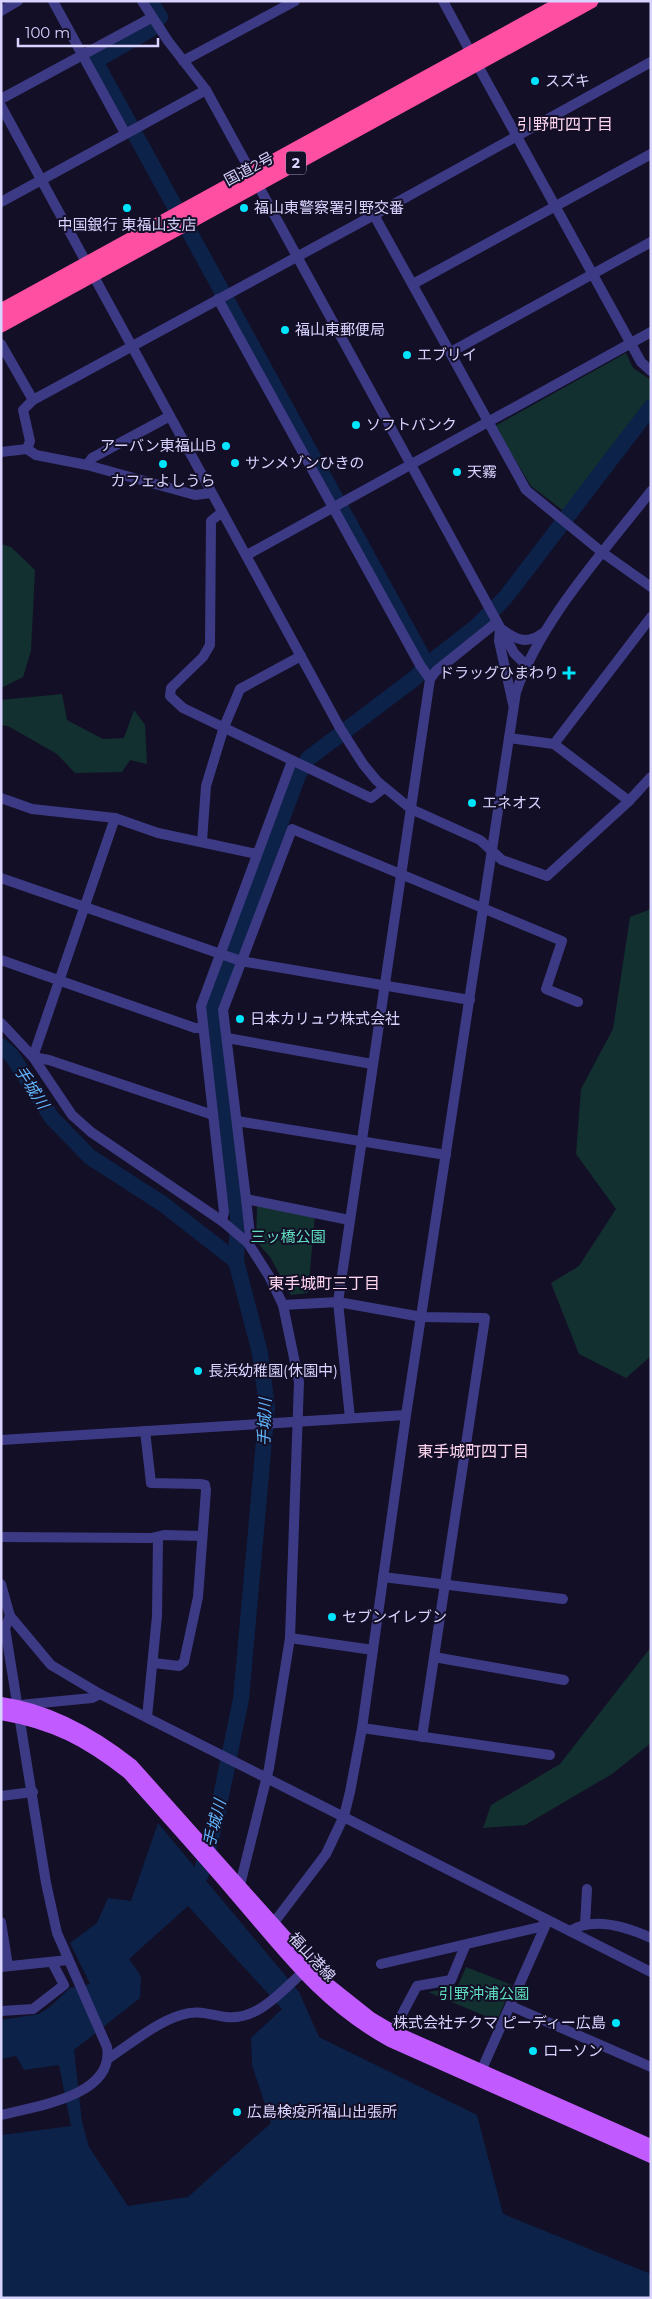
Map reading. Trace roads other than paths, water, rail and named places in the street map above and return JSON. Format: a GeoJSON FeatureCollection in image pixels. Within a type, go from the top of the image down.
{"type":"FeatureCollection","features":[{"type":"Feature","properties":{"kind":"highway","name":"国道2号"},"geometry":{"type":"LineString","coordinates":[[1,311],[90,269],[256,179],[474,58],[566,1]]}},
{"type":"Feature","properties":{"kind":"highway","name":"国道2号"},"geometry":{"type":"LineString","coordinates":[[474,58],[591,1]]}},
{"type":"Feature","properties":{"kind":"highway","name":"国道2号"},"geometry":{"type":"LineString","coordinates":[[1,324],[90,269]]}},
{"type":"Feature","properties":{"kind":"main road","name":"福山港線"},"geometry":{"type":"LineString","coordinates":[[1,1703],[20,1711],[62,1720],[101,1740],[132,1765],[162,1804],[236,1886],[270,1927],[327,1983],[371,2018],[393,2031],[651,2145]]}},
{"type":"Feature","properties":{"kind":"main road","name":"福山港線"},"geometry":{"type":"LineString","coordinates":[[1,1714],[20,1711]]}},
{"type":"Feature","properties":{"kind":"main road","name":"福山港線"},"geometry":{"type":"LineString","coordinates":[[270,1927],[299,1976],[341,2010],[390,2041],[651,2156]]}},
{"type":"Feature","properties":{"kind":"street"},"geometry":{"type":"LineString","coordinates":[[1,11],[18,1]]}},
{"type":"Feature","properties":{"kind":"street"},"geometry":{"type":"LineString","coordinates":[[53,1],[83,56],[130,130]]}},
{"type":"Feature","properties":{"kind":"street"},"geometry":{"type":"LineString","coordinates":[[142,1],[154,22],[206,90],[495,618],[514,652],[526,665]]}},
{"type":"Feature","properties":{"kind":"street"},"geometry":{"type":"LineString","coordinates":[[183,61],[296,1]]}},
{"type":"Feature","properties":{"kind":"street"},"geometry":{"type":"LineString","coordinates":[[443,1],[641,362],[651,371]]}},
{"type":"Feature","properties":{"kind":"street"},"geometry":{"type":"LineString","coordinates":[[1,99],[83,56],[154,22]]}},
{"type":"Feature","properties":{"kind":"street"},"geometry":{"type":"LineString","coordinates":[[27,449],[30,441],[23,410],[32,400],[374,215],[651,62]]}},
{"type":"Feature","properties":{"kind":"street"},"geometry":{"type":"LineString","coordinates":[[1,202],[206,90]]}},
{"type":"Feature","properties":{"kind":"street"},"geometry":{"type":"LineString","coordinates":[[1,106],[340,728],[363,764],[384,788],[411,809],[480,840],[502,860],[547,876],[629,801],[650,778]]}},
{"type":"Feature","properties":{"kind":"street"},"geometry":{"type":"LineString","coordinates":[[413,284],[651,154]]}},
{"type":"Feature","properties":{"kind":"street"},"geometry":{"type":"LineString","coordinates":[[374,215],[526,490],[603,553],[651,587]]}},
{"type":"Feature","properties":{"kind":"street"},"geometry":{"type":"LineString","coordinates":[[450,352],[651,242]]}},
{"type":"Feature","properties":{"kind":"street"},"geometry":{"type":"LineString","coordinates":[[223,297],[337,505],[425,673],[411,809],[338,1302],[350,1418]]}},
{"type":"Feature","properties":{"kind":"street"},"geometry":{"type":"LineString","coordinates":[[247,555],[411,464],[488,424],[651,332]]}},
{"type":"Feature","properties":{"kind":"street"},"geometry":{"type":"LineString","coordinates":[[1,344],[32,400]]}},
{"type":"Feature","properties":{"kind":"street"},"geometry":{"type":"LineString","coordinates":[[88,465],[92,458],[170,416]]}},
{"type":"Feature","properties":{"kind":"street"},"geometry":{"type":"LineString","coordinates":[[1,452],[27,449],[36,455],[88,465],[195,495],[211,493]]}},
{"type":"Feature","properties":{"kind":"street"},"geometry":{"type":"LineString","coordinates":[[270,1927],[326,1854],[344,1816],[362,1728],[406,1415],[514,707],[526,665],[543,633],[651,491]]}},
{"type":"Feature","properties":{"kind":"street"},"geometry":{"type":"LineString","coordinates":[[222,512],[211,521],[210,644],[203,657],[185,672],[169,692],[174,701],[183,708],[371,798],[384,788]]}},
{"type":"Feature","properties":{"kind":"street"},"geometry":{"type":"LineString","coordinates":[[495,618],[518,639],[527,641],[543,633]]}},
{"type":"Feature","properties":{"kind":"street"},"geometry":{"type":"LineString","coordinates":[[425,673],[436,671],[495,618]]}},
{"type":"Feature","properties":{"kind":"street"},"geometry":{"type":"LineString","coordinates":[[495,618],[514,707]]}},
{"type":"Feature","properties":{"kind":"street"},"geometry":{"type":"LineString","coordinates":[[554,744],[651,618]]}},
{"type":"Feature","properties":{"kind":"street"},"geometry":{"type":"LineString","coordinates":[[202,841],[206,786],[224,727],[240,689],[301,656]]}},
{"type":"Feature","properties":{"kind":"street"},"geometry":{"type":"LineString","coordinates":[[509,738],[554,744],[629,801]]}},
{"type":"Feature","properties":{"kind":"street"},"geometry":{"type":"LineString","coordinates":[[226,1224],[200,1006],[294,762]]}},
{"type":"Feature","properties":{"kind":"street"},"geometry":{"type":"LineString","coordinates":[[1,798],[32,809],[115,818],[158,833],[257,854]]}},
{"type":"Feature","properties":{"kind":"street"},"geometry":{"type":"LineString","coordinates":[[33,1057],[115,818]]}},
{"type":"Feature","properties":{"kind":"street"},"geometry":{"type":"LineString","coordinates":[[247,1242],[246,1199],[223,1010],[239,961],[292,829],[562,941],[546,988],[578,1002]]}},
{"type":"Feature","properties":{"kind":"street"},"geometry":{"type":"LineString","coordinates":[[1,878],[239,961],[470,1000]]}},
{"type":"Feature","properties":{"kind":"street"},"geometry":{"type":"LineString","coordinates":[[1,960],[195,1028],[203,1028]]}},
{"type":"Feature","properties":{"kind":"street"},"geometry":{"type":"LineString","coordinates":[[1,1023],[33,1057],[72,1115],[91,1132],[226,1224],[247,1242],[269,1276],[283,1305],[299,1382],[290,1638],[281,1701],[236,1886]]}},
{"type":"Feature","properties":{"kind":"street"},"geometry":{"type":"LineString","coordinates":[[227,1038],[372,1064]]}},
{"type":"Feature","properties":{"kind":"street"},"geometry":{"type":"LineString","coordinates":[[33,1057],[49,1060],[213,1115]]}},
{"type":"Feature","properties":{"kind":"street"},"geometry":{"type":"LineString","coordinates":[[237,1121],[446,1155]]}},
{"type":"Feature","properties":{"kind":"street"},"geometry":{"type":"LineString","coordinates":[[246,1199],[349,1220]]}},
{"type":"Feature","properties":{"kind":"street"},"geometry":{"type":"LineString","coordinates":[[283,1305],[338,1302],[422,1317],[485,1318],[422,1737]]}},
{"type":"Feature","properties":{"kind":"street"},"geometry":{"type":"LineString","coordinates":[[1,1440],[406,1415]]}},
{"type":"Feature","properties":{"kind":"street"},"geometry":{"type":"LineString","coordinates":[[144,1431],[151,1483],[205,1485],[206,1490],[198,1597],[184,1662],[179,1666],[154,1664]]}},
{"type":"Feature","properties":{"kind":"street"},"geometry":{"type":"LineString","coordinates":[[1,1537],[202,1536]]}},
{"type":"Feature","properties":{"kind":"street"},"geometry":{"type":"LineString","coordinates":[[148,1717],[154,1664],[158,1537]]}},
{"type":"Feature","properties":{"kind":"street"},"geometry":{"type":"LineString","coordinates":[[383,1577],[563,1599]]}},
{"type":"Feature","properties":{"kind":"street"},"geometry":{"type":"LineString","coordinates":[[1,1584],[10,1616],[51,1665],[100,1694],[651,1972]]}},
{"type":"Feature","properties":{"kind":"street"},"geometry":{"type":"LineString","coordinates":[[10,1616],[5,1628],[57,1933],[101,2032],[109,2058]]}},
{"type":"Feature","properties":{"kind":"street"},"geometry":{"type":"LineString","coordinates":[[290,1638],[373,1650]]}},
{"type":"Feature","properties":{"kind":"street"},"geometry":{"type":"LineString","coordinates":[[434,1657],[564,1680]]}},
{"type":"Feature","properties":{"kind":"street"},"geometry":{"type":"LineString","coordinates":[[20,1711],[92,1698],[100,1694]]}},
{"type":"Feature","properties":{"kind":"street"},"geometry":{"type":"LineString","coordinates":[[362,1728],[550,1755]]}},
{"type":"Feature","properties":{"kind":"street"},"geometry":{"type":"LineString","coordinates":[[1,1796],[33,1792]]}},
{"type":"Feature","properties":{"kind":"street"},"geometry":{"type":"LineString","coordinates":[[585,1925],[587,1889]]}},
{"type":"Feature","properties":{"kind":"street"},"geometry":{"type":"LineString","coordinates":[[381,1964],[465,1946],[540,1927],[548,1921]]}},
{"type":"Feature","properties":{"kind":"street"},"geometry":{"type":"LineString","coordinates":[[482,2069],[548,1921]]}},
{"type":"Feature","properties":{"kind":"street"},"geometry":{"type":"LineString","coordinates":[[1,1922],[4,1967],[68,1960]]}},
{"type":"Feature","properties":{"kind":"street"},"geometry":{"type":"LineString","coordinates":[[570,1932],[585,1925],[628,1928],[651,1938]]}},
{"type":"Feature","properties":{"kind":"street"},"geometry":{"type":"LineString","coordinates":[[393,2031],[417,1986],[452,1980],[465,1946]]}},
{"type":"Feature","properties":{"kind":"street"},"geometry":{"type":"LineString","coordinates":[[1,2011],[33,2009],[64,1985],[52,1962]]}},
{"type":"Feature","properties":{"kind":"street"},"geometry":{"type":"LineString","coordinates":[[1,2115],[65,2099],[100,2077],[109,2058],[164,2021],[182,2014],[200,2012],[223,2017],[245,2016],[269,2003],[299,1976]]}},
{"type":"Feature","properties":{"kind":"street"},"geometry":{"type":"LineString","coordinates":[[511,2006],[651,2067]]}},
{"type":"Feature","properties":{"kind":"water"},"geometry":{"type":"Polygon","coordinates":[[[158,1823],[299,1992],[319,2037],[477,2115],[503,2214],[651,2274],[651,2298],[1,2298],[1,2135],[71,2126],[59,2065],[24,2070],[16,2056],[1,2059],[1,2020],[39,2014],[51,2006],[70,1988],[90,1984],[70,1943],[97,1923],[108,1898],[131,1901],[158,1823]],[[188,1906],[129,1959],[141,1976],[140,1998],[74,2050],[82,2122],[89,2147],[128,2206],[188,2197],[271,2123],[252,2065],[251,2038],[282,2009],[188,1906]]]}},
{"type":"Feature","properties":{"kind":"waterway"},"geometry":{"type":"LineString","coordinates":[[150,1],[160,17],[151,29],[95,61],[175,207]]}},
{"type":"Feature","properties":{"kind":"waterway"},"geometry":{"type":"LineString","coordinates":[[190,233],[427,665]]}},
{"type":"Feature","properties":{"kind":"waterway"},"geometry":{"type":"LineString","coordinates":[[201,1874],[216,1820],[241,1699],[267,1407],[260,1353],[236,1261],[238,1219],[211,1009],[299,773],[309,758],[415,678],[427,665],[477,626],[505,598],[651,407]]}},
{"type":"Feature","properties":{"kind":"waterway","name":"手城川"},"geometry":{"type":"LineString","coordinates":[[1,1046],[12,1056],[52,1118],[90,1157],[163,1204],[236,1261]]}},
{"type":"Feature","properties":{"kind":"place","name":"スズキ"},"geometry":{"type":"Point","coordinates":[535,81]}},
{"type":"Feature","properties":{"kind":"place","name":"中国銀行 東福山支店"},"geometry":{"type":"Point","coordinates":[127,208]}},
{"type":"Feature","properties":{"kind":"place","name":"福山東警察署引野交番"},"geometry":{"type":"Point","coordinates":[244,208]}},
{"type":"Feature","properties":{"kind":"place","name":"福山東郵便局"},"geometry":{"type":"Point","coordinates":[285,330]}},
{"type":"Feature","properties":{"kind":"place","name":"エブリイ"},"geometry":{"type":"Point","coordinates":[407,355]}},
{"type":"Feature","properties":{"kind":"place","name":"ソフトバンク"},"geometry":{"type":"Point","coordinates":[356,425]}},
{"type":"Feature","properties":{"kind":"place","name":"アーバン東福山B"},"geometry":{"type":"Point","coordinates":[226,446]}},
{"type":"Feature","properties":{"kind":"place","name":"サンメゾンひきの"},"geometry":{"type":"Point","coordinates":[235,463]}},
{"type":"Feature","properties":{"kind":"place","name":"カフェよしうら"},"geometry":{"type":"Point","coordinates":[163,464]}},
{"type":"Feature","properties":{"kind":"place","name":"天霧"},"geometry":{"type":"Point","coordinates":[457,472]}},
{"type":"Feature","properties":{"kind":"place","name":"ドラッグひまわり"},"geometry":{"type":"Point","coordinates":[569,673]}},
{"type":"Feature","properties":{"kind":"place","name":"エネオス"},"geometry":{"type":"Point","coordinates":[472,803]}},
{"type":"Feature","properties":{"kind":"place","name":"日本カリュウ株式会社"},"geometry":{"type":"Point","coordinates":[240,1019]}},
{"type":"Feature","properties":{"kind":"place","name":"長浜幼稚園(休園中)"},"geometry":{"type":"Point","coordinates":[198,1371]}},
{"type":"Feature","properties":{"kind":"place","name":"セブンイレブン"},"geometry":{"type":"Point","coordinates":[332,1617]}},
{"type":"Feature","properties":{"kind":"place","name":"株式会社チクマ ピーディー広島"},"geometry":{"type":"Point","coordinates":[616,2023]}},
{"type":"Feature","properties":{"kind":"place","name":"ローソン"},"geometry":{"type":"Point","coordinates":[533,2051]}},
{"type":"Feature","properties":{"kind":"place","name":"広島検疫所福山出張所"},"geometry":{"type":"Point","coordinates":[237,2112]}},
{"type":"Feature","properties":{"kind":"district","name":"引野町四丁目"},"geometry":{"type":"Point","coordinates":[565,124]}},
{"type":"Feature","properties":{"kind":"district","name":"東手城町三丁目"},"geometry":{"type":"Point","coordinates":[324,1283]}},
{"type":"Feature","properties":{"kind":"district","name":"東手城町四丁目"},"geometry":{"type":"Point","coordinates":[473,1451]}},
{"type":"Feature","properties":{"kind":"park label","name":"三ッ橋公園"},"geometry":{"type":"Point","coordinates":[288,1237]}},
{"type":"Feature","properties":{"kind":"park label","name":"引野沖浦公園"},"geometry":{"type":"Point","coordinates":[484,1994]}}]}
